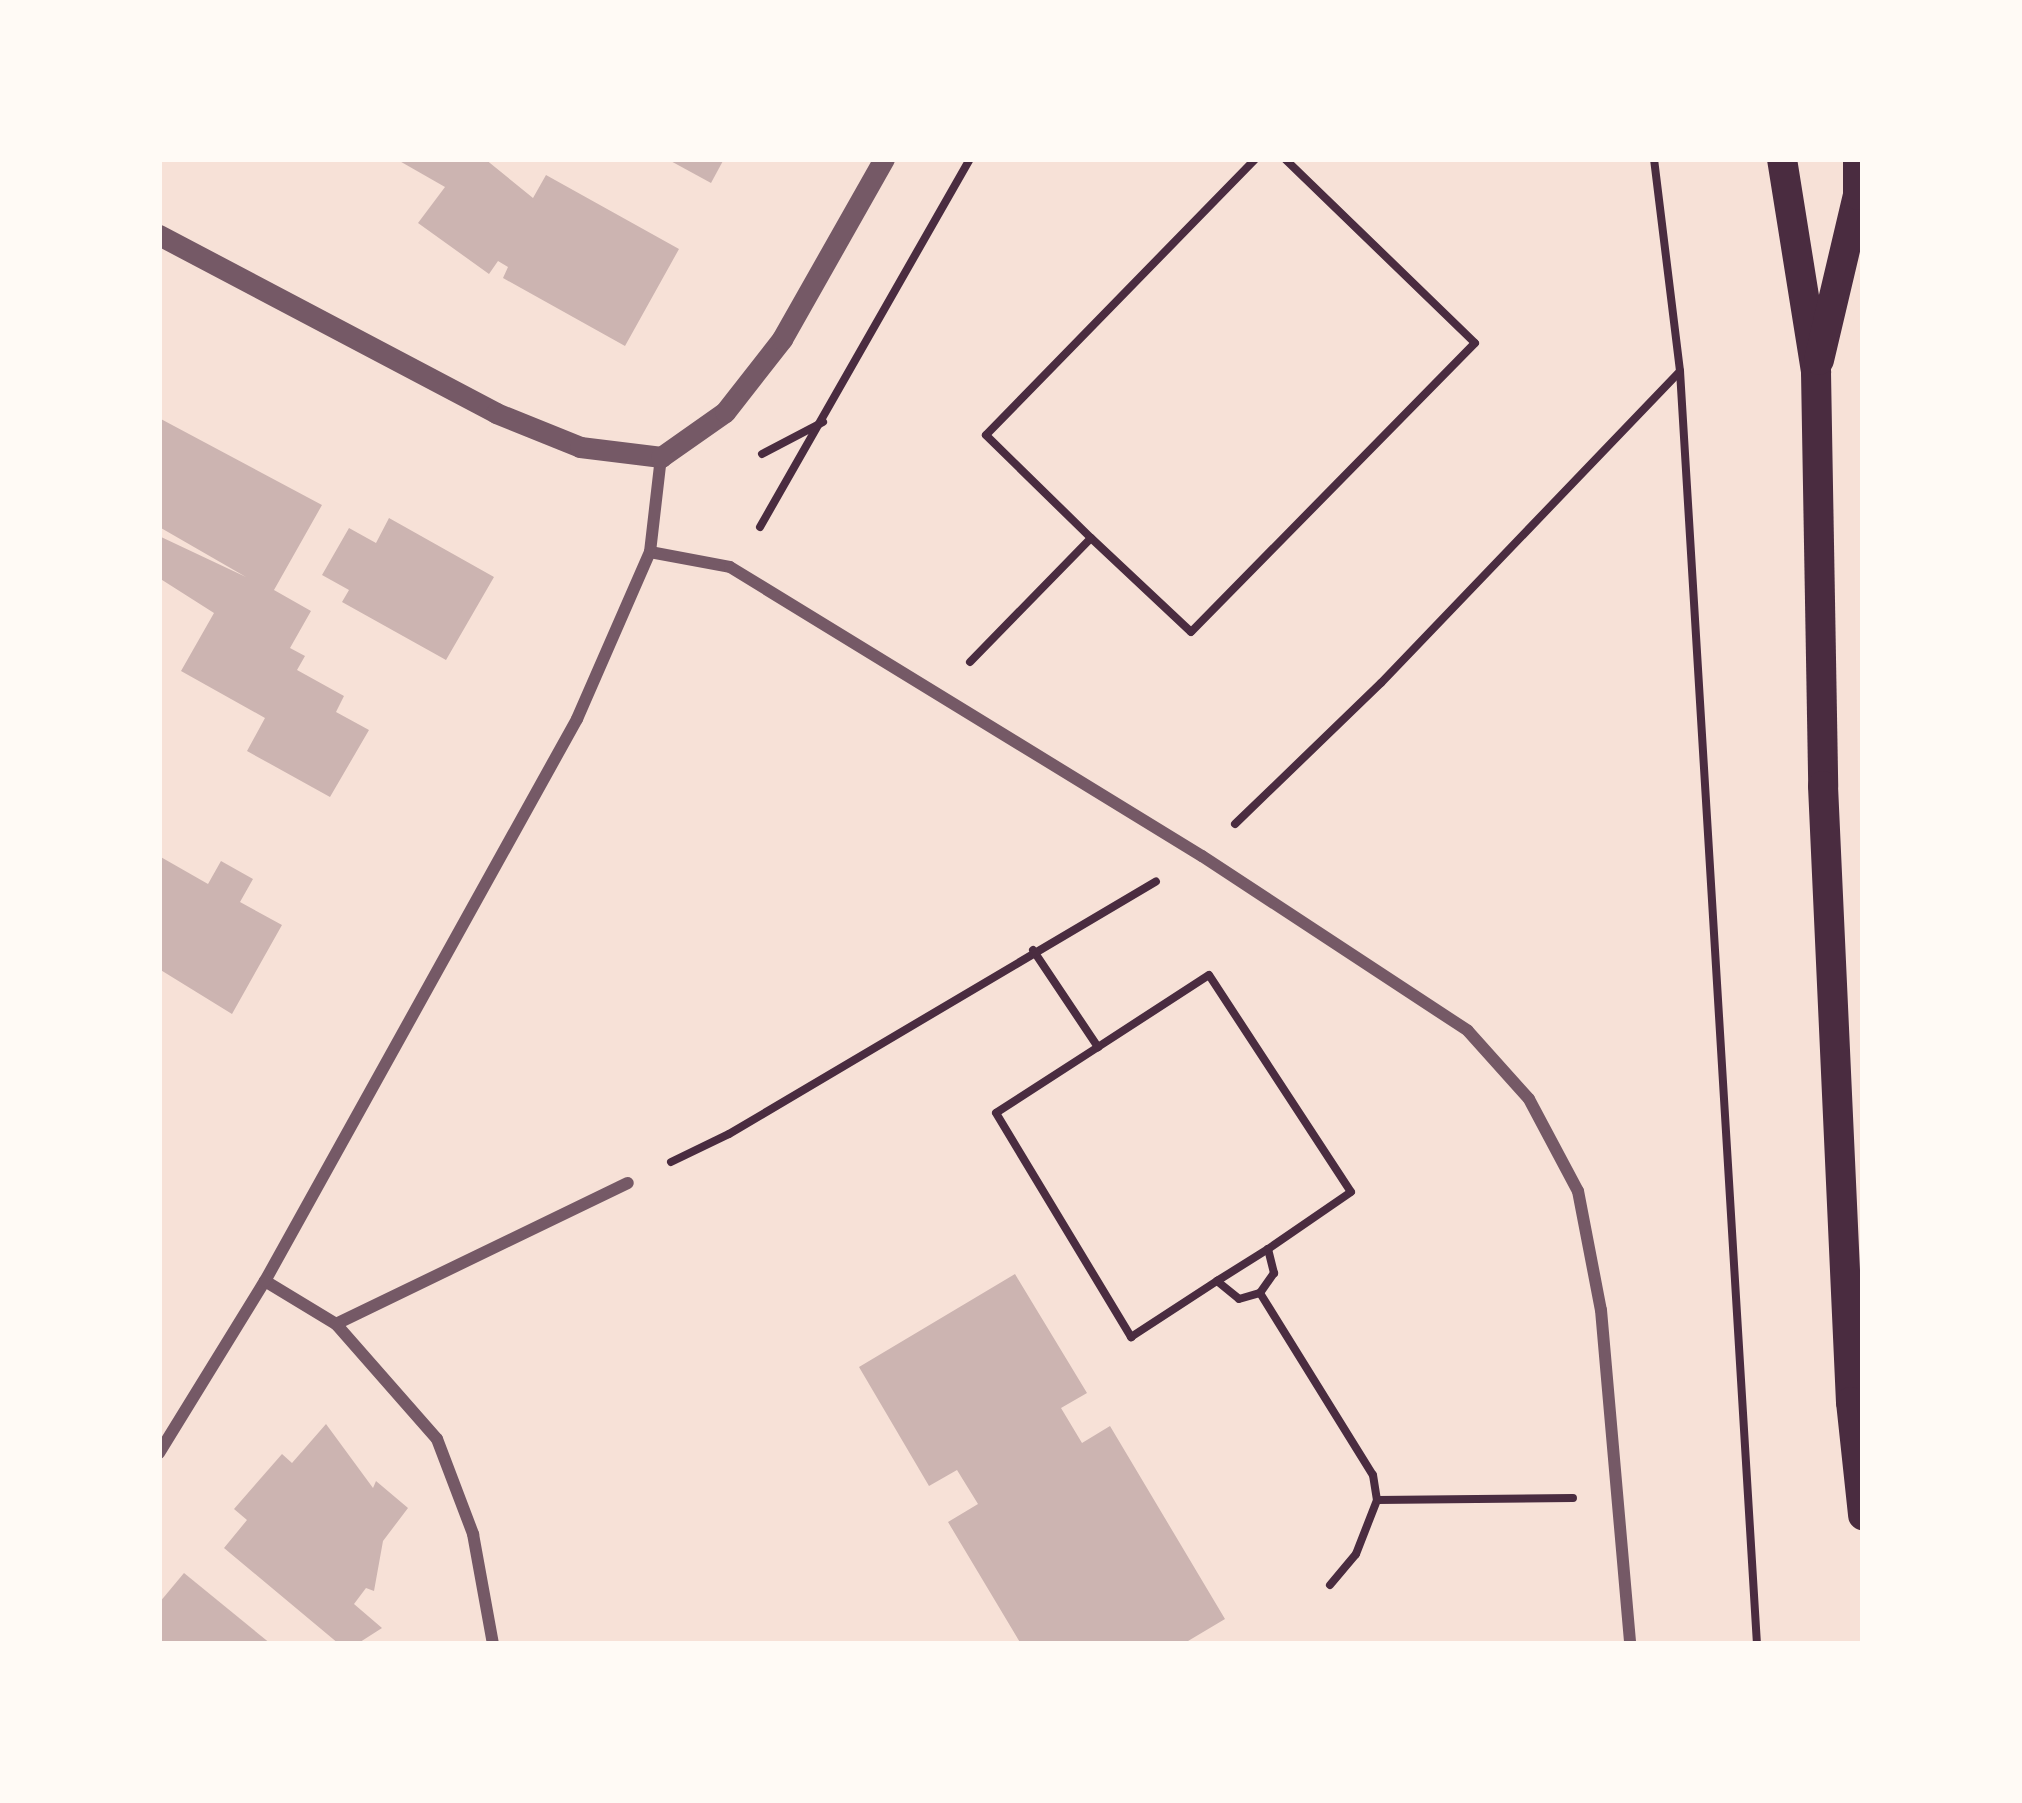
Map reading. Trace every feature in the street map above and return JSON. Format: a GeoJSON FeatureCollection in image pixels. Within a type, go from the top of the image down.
{"type":"FeatureCollection","features":[{"type":"Feature","properties":{"kind":"main road"},"geometry":{"type":"LineString","coordinates":[[1782,159],[1816,372],[1823,786],[1851,1402],[1863,1515]]}},
{"type":"Feature","properties":{"kind":"main road"},"geometry":{"type":"LineString","coordinates":[[1816,372],[1858,195],[1858,159]]}},
{"type":"Feature","properties":{"kind":"street"},"geometry":{"type":"LineString","coordinates":[[159,235],[496,413],[580,447],[661,457],[725,412],[782,340],[884,159]]}},
{"type":"Feature","properties":{"kind":"street"},"geometry":{"type":"LineString","coordinates":[[159,1453],[266,1281],[577,719],[650,552],[661,457]]}},
{"type":"Feature","properties":{"kind":"street"},"geometry":{"type":"LineString","coordinates":[[650,552],[730,567],[1202,856],[1468,1031],[1529,1099],[1578,1191],[1601,1310],[1630,1644]]}},
{"type":"Feature","properties":{"kind":"street"},"geometry":{"type":"LineString","coordinates":[[336,1324],[628,1183]]}},
{"type":"Feature","properties":{"kind":"street"},"geometry":{"type":"LineString","coordinates":[[266,1281],[336,1324],[436,1439],[473,1534],[493,1644]]}},
{"type":"Feature","properties":{"kind":"path"},"geometry":{"type":"LineString","coordinates":[[730,567],[779,502],[970,159]]}},
{"type":"Feature","properties":{"kind":"path"},"geometry":{"type":"LineString","coordinates":[[1255,159],[986,435],[1191,632],[1475,343],[1285,159]]}},
{"type":"Feature","properties":{"kind":"path"},"geometry":{"type":"LineString","coordinates":[[1654,159],[1680,371],[1756,1644]]}},
{"type":"Feature","properties":{"kind":"path"},"geometry":{"type":"LineString","coordinates":[[628,1183],[729,1134],[1033,950],[1202,856],[1381,683],[1680,371]]}},
{"type":"Feature","properties":{"kind":"path"},"geometry":{"type":"LineString","coordinates":[[940,693],[1091,538]]}},
{"type":"Feature","properties":{"kind":"path"},"geometry":{"type":"LineString","coordinates":[[1033,950],[1098,1047]]}},
{"type":"Feature","properties":{"kind":"path"},"geometry":{"type":"LineString","coordinates":[[1209,975],[1351,1192],[1268,1249],[1131,1337],[996,1113],[1209,975]]}},
{"type":"Feature","properties":{"kind":"path"},"geometry":{"type":"LineString","coordinates":[[1217,1281],[1238,1299],[1260,1293],[1274,1273],[1268,1249]]}},
{"type":"Feature","properties":{"kind":"path"},"geometry":{"type":"LineString","coordinates":[[1260,1293],[1373,1475],[1377,1500],[1355,1554],[1330,1585]]}},
{"type":"Feature","properties":{"kind":"path"},"geometry":{"type":"LineString","coordinates":[[1377,1500],[1616,1497]]}},
{"type":"Feature","properties":{"kind":"building"},"geometry":{"type":"Polygon","coordinates":[[[396,159],[485,159],[533,198],[546,175],[679,249],[625,346],[503,278],[508,267],[498,261],[489,274],[418,223],[445,187],[396,159]]]}},
{"type":"Feature","properties":{"kind":"building"},"geometry":{"type":"Polygon","coordinates":[[[667,159],[724,159],[711,183],[667,159]]]}},
{"type":"Feature","properties":{"kind":"building"},"geometry":{"type":"Polygon","coordinates":[[[159,418],[322,505],[274,590],[311,611],[290,648],[305,656],[297,670],[344,696],[336,712],[369,730],[330,797],[247,751],[265,718],[181,671],[214,613],[159,578],[159,536],[246,577],[161,528],[159,418]]]}},
{"type":"Feature","properties":{"kind":"building"},"geometry":{"type":"Polygon","coordinates":[[[389,518],[494,577],[446,660],[342,602],[349,590],[322,575],[349,528],[376,543],[389,518]]]}},
{"type":"Feature","properties":{"kind":"building"},"geometry":{"type":"Polygon","coordinates":[[[159,856],[208,884],[221,861],[253,879],[240,902],[282,925],[232,1014],[159,969],[159,856]]]}},
{"type":"Feature","properties":{"kind":"building"},"geometry":{"type":"Polygon","coordinates":[[[1015,1274],[1087,1393],[1061,1408],[1082,1443],[1110,1426],[1225,1619],[1183,1644],[1021,1644],[948,1522],[978,1504],[957,1470],[929,1486],[859,1367],[1015,1274]]]}},
{"type":"Feature","properties":{"kind":"building"},"geometry":{"type":"Polygon","coordinates":[[[326,1424],[373,1488],[376,1481],[408,1508],[383,1541],[374,1591],[366,1588],[354,1604],[382,1628],[357,1644],[339,1644],[224,1548],[247,1520],[234,1509],[282,1454],[292,1463],[326,1424]]]}},
{"type":"Feature","properties":{"kind":"building"},"geometry":{"type":"Polygon","coordinates":[[[184,1573],[271,1644],[159,1644],[159,1603],[184,1573]]]}}]}
